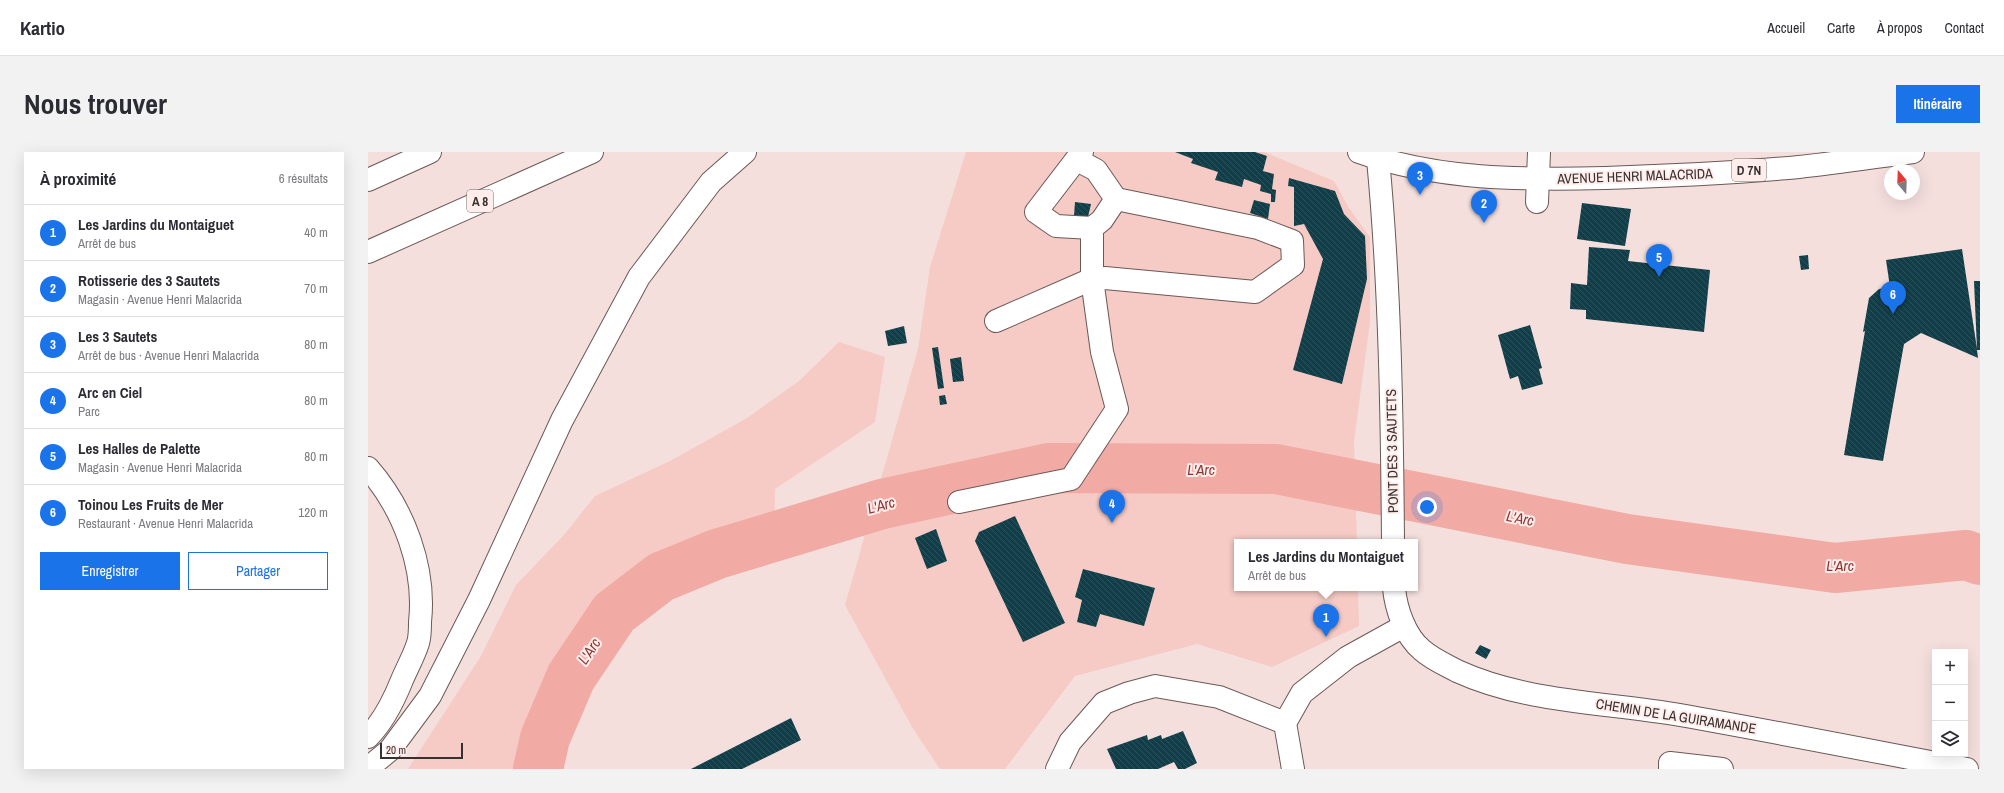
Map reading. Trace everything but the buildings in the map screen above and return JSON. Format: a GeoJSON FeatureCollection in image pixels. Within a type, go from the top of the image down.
{"type":"FeatureCollection","features":[{"type":"Feature","properties":{"kind":"main road"},"geometry":{"type":"LineString","coordinates":[[368,180],[430,152]]}},
{"type":"Feature","properties":{"kind":"main road","name":"A 8"},"geometry":{"type":"LineString","coordinates":[[368,252],[592,152]]}},
{"type":"Feature","properties":{"kind":"main road"},"geometry":{"type":"LineString","coordinates":[[368,768],[390,750],[430,696],[479,600],[562,420],[639,277],[711,182],[745,152]]}},
{"type":"Feature","properties":{"kind":"main road"},"geometry":{"type":"LineString","coordinates":[[1536,202],[1539,152]]}},
{"type":"Feature","properties":{"kind":"main road","name":"AVENUE HENRI MALACRIDA"},"geometry":{"type":"LineString","coordinates":[[1369,155],[1425,169],[1482,176],[1538,178],[1670,176],[1791,168],[1913,152]]}},
{"type":"Feature","properties":{"kind":"main road","name":"PONT DES 3 SAUTETS"},"geometry":{"type":"LineString","coordinates":[[1369,155],[1383,216],[1391,360],[1393,539]]}},
{"type":"Feature","properties":{"kind":"main road"},"geometry":{"type":"LineString","coordinates":[[996,322],[1092,279],[1105,278],[1255,292],[1293,265],[1292,240],[1258,228],[1116,199],[1096,170],[1079,156],[1036,212],[1056,226],[1092,228],[1102,220],[1116,199]]}},
{"type":"Feature","properties":{"kind":"main road"},"geometry":{"type":"LineString","coordinates":[[959,502],[1071,479],[1090,447],[1117,409],[1102,352],[1092,279],[1092,228]]}},
{"type":"Feature","properties":{"kind":"main road"},"geometry":{"type":"LineString","coordinates":[[368,468],[401,519],[419,572],[423,602],[418,642],[393,702],[375,730],[368,737]]}},
{"type":"Feature","properties":{"kind":"main road","name":"CHEMIN DE LA GUIRAMANDE"},"geometry":{"type":"LineString","coordinates":[[1394,591],[1395,602],[1404,626],[1421,650],[1445,665],[1482,682],[1526,694],[1660,712],[1895,762],[1967,769]]}},
{"type":"Feature","properties":{"kind":"main road"},"geometry":{"type":"LineString","coordinates":[[1293,769],[1285,723],[1302,693],[1348,657],[1404,626]]}},
{"type":"Feature","properties":{"kind":"main road"},"geometry":{"type":"LineString","coordinates":[[1057,769],[1070,742],[1104,703],[1129,693],[1155,686],[1219,697],[1285,723]]}},
{"type":"Feature","properties":{"kind":"main road"},"geometry":{"type":"LineString","coordinates":[[1670,769],[1670,763],[1722,769]]}},
{"type":"Feature","properties":{"kind":"shaded area"},"geometry":{"type":"Polygon","coordinates":[[[966,152],[1264,152],[1334,181],[1349,208],[1370,237],[1370,322],[1354,441],[1357,539],[1234,539],[1234,591],[1358,591],[1359,626],[1272,667],[1197,644],[1075,676],[1005,769],[940,769],[912,727],[845,605],[918,349],[930,267],[966,152]]]}},
{"type":"Feature","properties":{"kind":"shaded area"},"geometry":{"type":"Polygon","coordinates":[[[839,342],[885,357],[875,422],[775,489],[774,536],[717,554],[661,577],[614,613],[571,677],[545,738],[538,769],[408,769],[481,656],[516,585],[563,536],[595,496],[672,460],[747,418],[799,381],[839,342]]]}},
{"type":"Feature","properties":{"kind":"waterway","name":"L'Arc"},"geometry":{"type":"LineString","coordinates":[[538,769],[545,738],[571,677],[614,613],[661,577],[717,554],[882,504],[1049,468],[1276,469],[1627,539],[1835,568],[1966,555],[1980,560]]}},
{"type":"Feature","properties":{"kind":"place","name":"Les 3 Sautets"},"geometry":{"type":"Point","coordinates":[1420,195]}},
{"type":"Feature","properties":{"kind":"place","name":"Rotisserie des 3 Sautets"},"geometry":{"type":"Point","coordinates":[1484,223]}},
{"type":"Feature","properties":{"kind":"place","name":"Les Halles de Palette"},"geometry":{"type":"Point","coordinates":[1659,277]}},
{"type":"Feature","properties":{"kind":"place","name":"Toinou Les Fruits de Mer"},"geometry":{"type":"Point","coordinates":[1893,314]}},
{"type":"Feature","properties":{"kind":"place","name":"Arc en Ciel"},"geometry":{"type":"Point","coordinates":[1112,523]}},
{"type":"Feature","properties":{"kind":"place","name":"Les Jardins du Montaiguet"},"geometry":{"type":"Point","coordinates":[1326,637]}}]}
